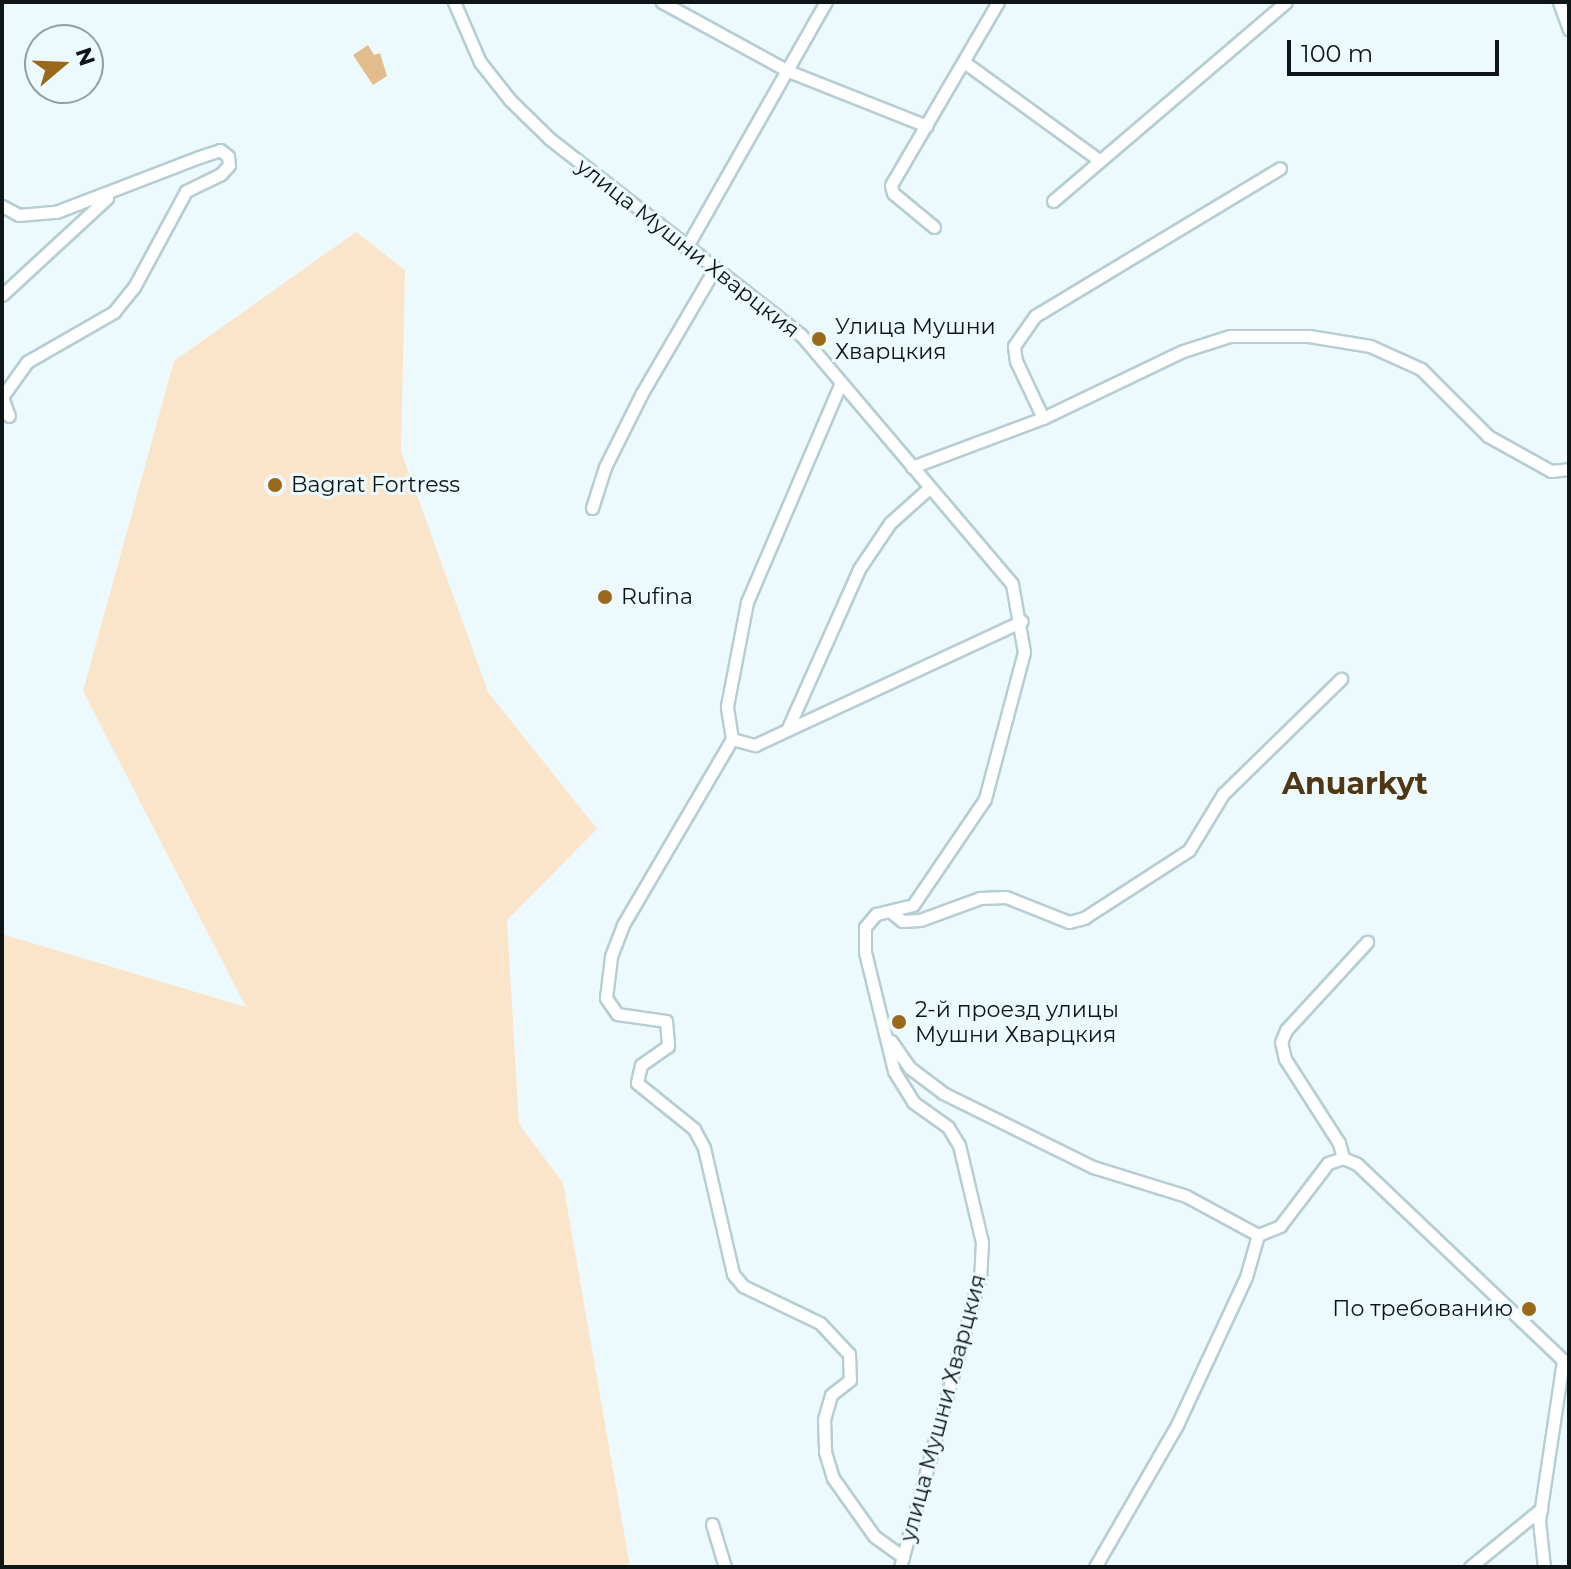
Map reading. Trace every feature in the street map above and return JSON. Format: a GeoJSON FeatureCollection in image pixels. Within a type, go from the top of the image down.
{"type":"FeatureCollection","features":[{"type":"Feature","properties":{"kind":"street","name":"улица Мушни Хварцкия"},"geometry":{"type":"LineString","coordinates":[[454,2],[480,62],[510,100],[550,139],[801,335],[1012,584],[1022,621],[1024,652],[985,799],[930,887],[913,905],[876,914],[865,927],[865,952],[894,1071],[913,1102],[948,1127],[959,1145],[982,1242],[980,1275],[902,1562]]}},
{"type":"Feature","properties":{"kind":"street"},"geometry":{"type":"LineString","coordinates":[[662,2],[788,71],[927,126]]}},
{"type":"Feature","properties":{"kind":"street"},"geometry":{"type":"LineString","coordinates":[[686,248],[826,2]]}},
{"type":"Feature","properties":{"kind":"street"},"geometry":{"type":"LineString","coordinates":[[934,227],[893,193],[891,185],[998,2]]}},
{"type":"Feature","properties":{"kind":"street"},"geometry":{"type":"LineString","coordinates":[[1053,201],[1286,2]]}},
{"type":"Feature","properties":{"kind":"street"},"geometry":{"type":"LineString","coordinates":[[1559,2],[1569,29]]}},
{"type":"Feature","properties":{"kind":"street"},"geometry":{"type":"LineString","coordinates":[[964,62],[1099,160]]}},
{"type":"Feature","properties":{"kind":"street"},"geometry":{"type":"LineString","coordinates":[[2,206],[19,215],[56,212],[112,194],[220,150],[228,156],[229,165],[221,174],[186,191],[134,287],[114,312],[27,362],[2,397],[9,416]]}},
{"type":"Feature","properties":{"kind":"street"},"geometry":{"type":"LineString","coordinates":[[1043,418],[1016,361],[1021,331],[1035,316],[1280,168]]}},
{"type":"Feature","properties":{"kind":"street"},"geometry":{"type":"LineString","coordinates":[[2,295],[112,194]]}},
{"type":"Feature","properties":{"kind":"street"},"geometry":{"type":"LineString","coordinates":[[592,508],[605,467],[642,393],[714,270]]}},
{"type":"Feature","properties":{"kind":"street"},"geometry":{"type":"LineString","coordinates":[[912,467],[1043,418],[1183,351],[1230,336],[1309,336],[1370,346],[1421,369],[1488,436],[1551,471],[1569,469]]}},
{"type":"Feature","properties":{"kind":"street"},"geometry":{"type":"LineString","coordinates":[[841,383],[747,602],[727,706],[732,739],[623,925],[611,957],[606,998],[617,1014],[666,1021],[668,1046],[641,1065],[637,1083],[694,1129],[704,1148],[733,1274],[743,1286],[820,1323],[849,1354],[850,1380],[831,1395],[824,1419],[825,1452],[833,1478],[874,1536],[902,1562]]}},
{"type":"Feature","properties":{"kind":"street"},"geometry":{"type":"LineString","coordinates":[[788,728],[859,569],[890,523],[929,488]]}},
{"type":"Feature","properties":{"kind":"street"},"geometry":{"type":"LineString","coordinates":[[732,739],[755,745],[1022,621]]}},
{"type":"Feature","properties":{"kind":"street"},"geometry":{"type":"LineString","coordinates":[[891,912],[902,921],[920,920],[980,898],[1006,897],[1069,922],[1084,918],[1189,850],[1223,794],[1341,679]]}},
{"type":"Feature","properties":{"kind":"street"},"geometry":{"type":"LineString","coordinates":[[1343,1158],[1339,1143],[1285,1059],[1281,1042],[1286,1030],[1367,942]]}},
{"type":"Feature","properties":{"kind":"street"},"geometry":{"type":"LineString","coordinates":[[887,1035],[910,1068],[943,1093],[1093,1167],[1186,1196],[1258,1235]]}},
{"type":"Feature","properties":{"kind":"street"},"geometry":{"type":"LineString","coordinates":[[1258,1235],[1280,1226],[1328,1163],[1343,1158],[1357,1164],[1566,1359],[1541,1509],[1544,1567]]}},
{"type":"Feature","properties":{"kind":"street"},"geometry":{"type":"LineString","coordinates":[[1095,1567],[1177,1425],[1246,1277],[1258,1235]]}},
{"type":"Feature","properties":{"kind":"street"},"geometry":{"type":"LineString","coordinates":[[1470,1567],[1541,1509]]}},
{"type":"Feature","properties":{"kind":"street"},"geometry":{"type":"LineString","coordinates":[[712,1524],[725,1567]]}},
{"type":"Feature","properties":{"kind":"shaded area"},"geometry":{"type":"Polygon","coordinates":[[[368,45],[374,55],[380,53],[387,76],[373,85],[353,55],[368,45]]]}},
{"type":"Feature","properties":{"kind":"shaded area"},"geometry":{"type":"Polygon","coordinates":[[[356,232],[405,270],[401,451],[488,692],[597,829],[507,920],[519,1124],[563,1183],[630,1567],[2,1567],[2,934],[246,1007],[83,691],[174,361],[356,232]]]}},
{"type":"Feature","properties":{"kind":"place","name":"Улица Мушни Хварцкия"},"geometry":{"type":"Point","coordinates":[819,339]}},
{"type":"Feature","properties":{"kind":"place","name":"Bagrat Fortress"},"geometry":{"type":"Point","coordinates":[275,485]}},
{"type":"Feature","properties":{"kind":"place","name":"Rufina"},"geometry":{"type":"Point","coordinates":[605,597]}},
{"type":"Feature","properties":{"kind":"place","name":"2-й проезд улицы Мушни Хварцкия"},"geometry":{"type":"Point","coordinates":[899,1022]}},
{"type":"Feature","properties":{"kind":"place","name":"По требованию"},"geometry":{"type":"Point","coordinates":[1529,1309]}},
{"type":"Feature","properties":{"kind":"district","name":"Anuarkyt"},"geometry":{"type":"Point","coordinates":[1355,784]}}]}
